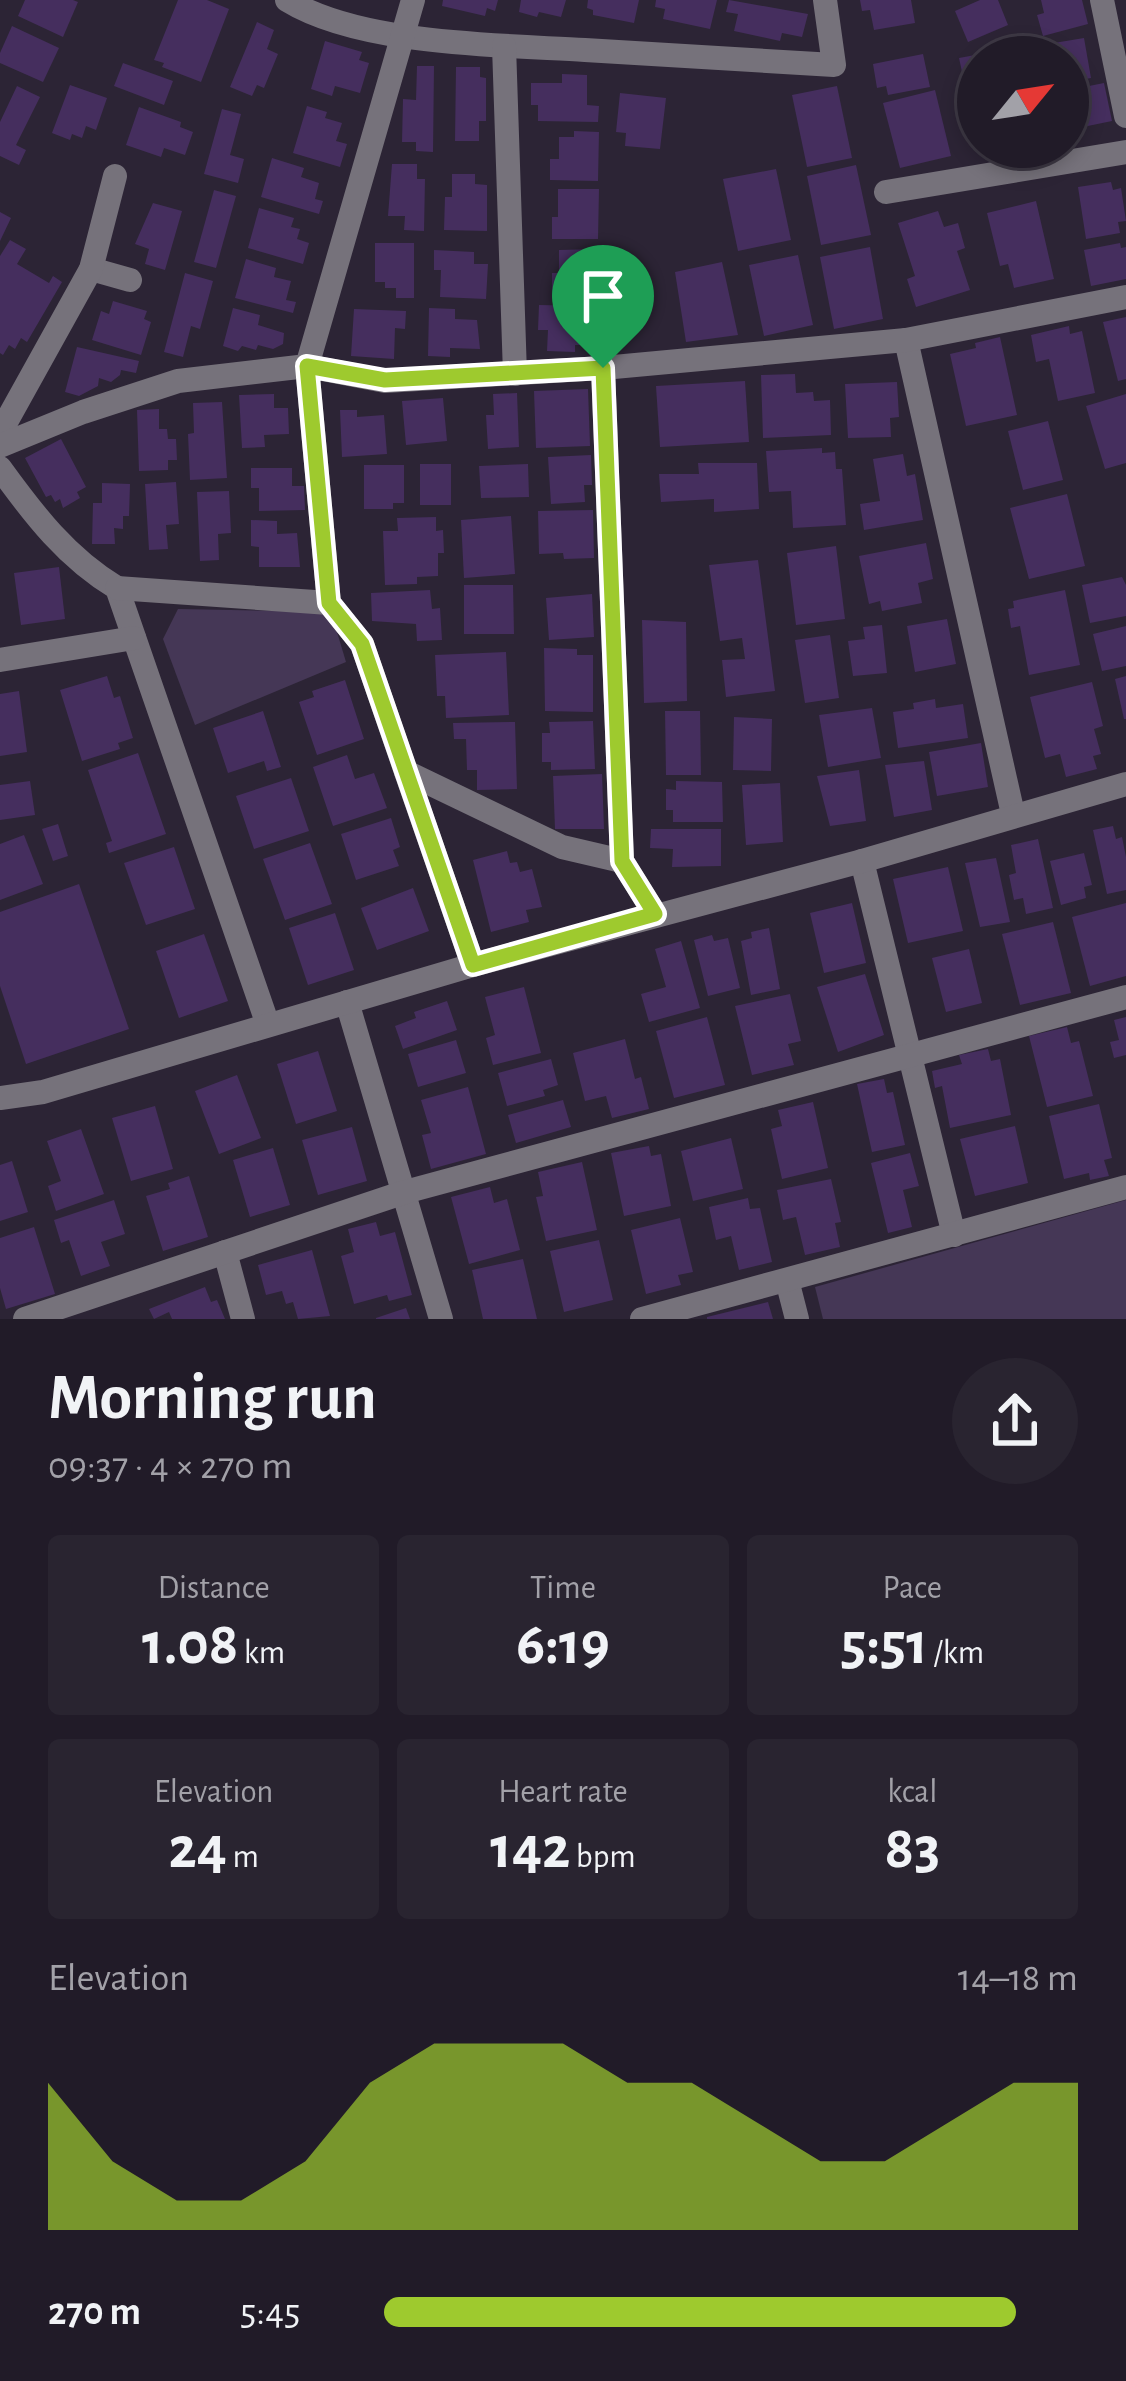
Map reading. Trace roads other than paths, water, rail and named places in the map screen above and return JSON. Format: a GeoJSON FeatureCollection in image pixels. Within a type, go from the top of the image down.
{"type":"FeatureCollection","features":[{"type":"Feature","properties":{"kind":"street"},"geometry":{"type":"LineString","coordinates":[[286,0],[327,19],[402,34],[505,46],[834,65],[825,0]]}},
{"type":"Feature","properties":{"kind":"street"},"geometry":{"type":"LineString","coordinates":[[413,0],[307,366],[329,603],[362,644],[473,965]]}},
{"type":"Feature","properties":{"kind":"street"},"geometry":{"type":"LineString","coordinates":[[1102,0],[1126,116]]}},
{"type":"Feature","properties":{"kind":"street"},"geometry":{"type":"LineString","coordinates":[[505,46],[515,374]]}},
{"type":"Feature","properties":{"kind":"street"},"geometry":{"type":"LineString","coordinates":[[886,192],[1126,152]]}},
{"type":"Feature","properties":{"kind":"street"},"geometry":{"type":"LineString","coordinates":[[0,433],[91,269],[115,176]]}},
{"type":"Feature","properties":{"kind":"street"},"geometry":{"type":"LineString","coordinates":[[91,269],[130,280]]}},
{"type":"Feature","properties":{"kind":"street"},"geometry":{"type":"LineString","coordinates":[[0,446],[178,381],[307,366],[385,380],[603,368],[906,340],[1126,296]]}},
{"type":"Feature","properties":{"kind":"street"},"geometry":{"type":"LineString","coordinates":[[906,340],[1013,814]]}},
{"type":"Feature","properties":{"kind":"street"},"geometry":{"type":"LineString","coordinates":[[603,368],[622,861],[655,914]]}},
{"type":"Feature","properties":{"kind":"street"},"geometry":{"type":"LineString","coordinates":[[0,468],[41,525],[94,574],[117,588],[329,603]]}},
{"type":"Feature","properties":{"kind":"street"},"geometry":{"type":"LineString","coordinates":[[117,588],[268,1025]]}},
{"type":"Feature","properties":{"kind":"street"},"geometry":{"type":"LineString","coordinates":[[0,660],[134,638]]}},
{"type":"Feature","properties":{"kind":"street"},"geometry":{"type":"LineString","coordinates":[[406,772],[562,847],[622,861]]}},
{"type":"Feature","properties":{"kind":"street"},"geometry":{"type":"LineString","coordinates":[[0,1098],[43,1092],[473,965],[862,862],[1126,784]]}},
{"type":"Feature","properties":{"kind":"street"},"geometry":{"type":"LineString","coordinates":[[862,862],[954,1235]]}},
{"type":"Feature","properties":{"kind":"street"},"geometry":{"type":"LineString","coordinates":[[25,1319],[405,1192],[1126,997]]}},
{"type":"Feature","properties":{"kind":"street"},"geometry":{"type":"LineString","coordinates":[[347,1002],[441,1319]]}},
{"type":"Feature","properties":{"kind":"street"},"geometry":{"type":"LineString","coordinates":[[642,1319],[1126,1187]]}},
{"type":"Feature","properties":{"kind":"street"},"geometry":{"type":"LineString","coordinates":[[225,1252],[243,1319]]}},
{"type":"Feature","properties":{"kind":"street"},"geometry":{"type":"LineString","coordinates":[[788,1280],[797,1319]]}}]}
